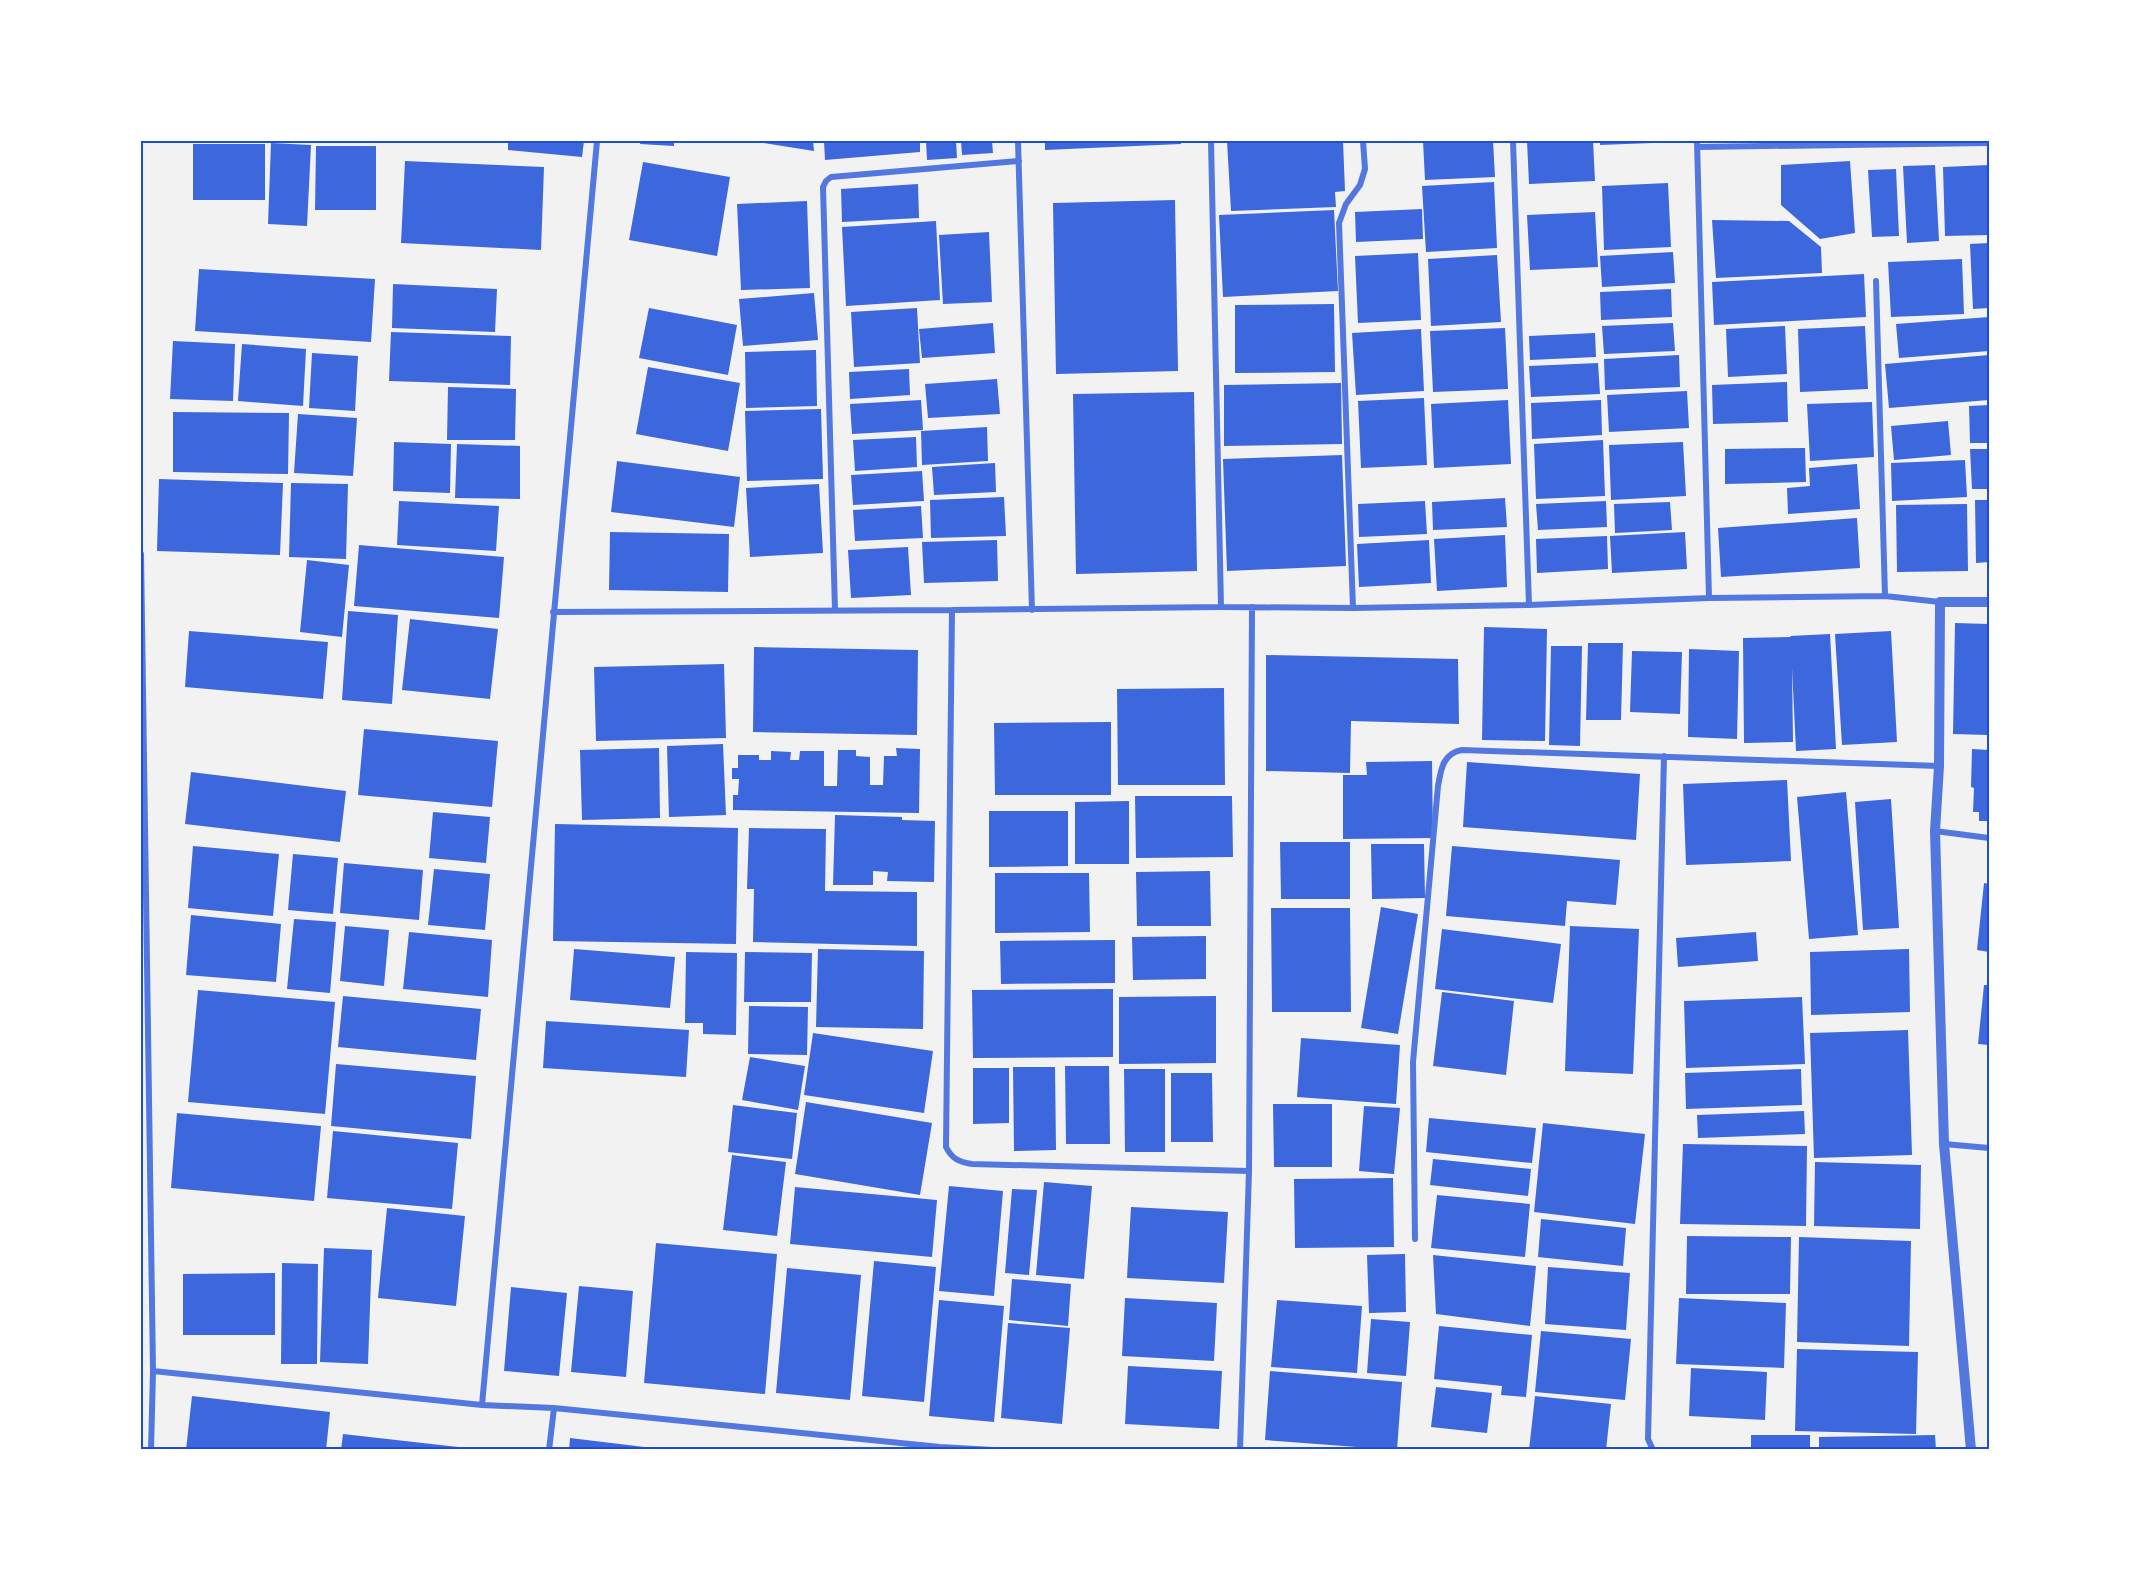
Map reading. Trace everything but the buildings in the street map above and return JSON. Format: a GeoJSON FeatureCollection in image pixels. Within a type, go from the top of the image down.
{"type":"FeatureCollection","features":[{"type":"Feature","properties":{"kind":"street"},"geometry":{"type":"LineString","coordinates":[[482,1405],[597,141]]}},
{"type":"Feature","properties":{"kind":"street"},"geometry":{"type":"LineString","coordinates":[[1018,141],[1032,610]]}},
{"type":"Feature","properties":{"kind":"street"},"geometry":{"type":"LineString","coordinates":[[1211,141],[1221,607]]}},
{"type":"Feature","properties":{"kind":"street"},"geometry":{"type":"LineString","coordinates":[[1353,608],[1339,223],[1346,204],[1360,185],[1365,169],[1364,141]]}},
{"type":"Feature","properties":{"kind":"street"},"geometry":{"type":"LineString","coordinates":[[1513,141],[1529,605]]}},
{"type":"Feature","properties":{"kind":"street"},"geometry":{"type":"LineString","coordinates":[[1709,598],[1697,144],[1989,142]]}},
{"type":"Feature","properties":{"kind":"street"},"geometry":{"type":"LineString","coordinates":[[835,610],[822,187],[831,177],[1019,162]]}},
{"type":"Feature","properties":{"kind":"street"},"geometry":{"type":"LineString","coordinates":[[1876,281],[1885,596]]}},
{"type":"Feature","properties":{"kind":"street"},"geometry":{"type":"LineString","coordinates":[[141,554],[153,1371],[151,1450]]}},
{"type":"Feature","properties":{"kind":"street"},"geometry":{"type":"LineString","coordinates":[[553,612],[1353,608],[1529,605],[1709,598],[1885,596],[1940,602],[1989,602]]}},
{"type":"Feature","properties":{"kind":"street"},"geometry":{"type":"LineString","coordinates":[[1940,602],[1939,766],[1935,831],[1944,1144],[1971,1450]]}},
{"type":"Feature","properties":{"kind":"street"},"geometry":{"type":"LineString","coordinates":[[1240,1450],[1249,1171],[1252,607]]}},
{"type":"Feature","properties":{"kind":"street"},"geometry":{"type":"LineString","coordinates":[[952,610],[946,1148],[951,1157],[960,1162],[972,1164],[1249,1171]]}},
{"type":"Feature","properties":{"kind":"street"},"geometry":{"type":"LineString","coordinates":[[1415,1239],[1413,1062],[1438,786],[1446,758],[1452,751],[1939,766]]}},
{"type":"Feature","properties":{"kind":"street"},"geometry":{"type":"LineString","coordinates":[[1653,1450],[1648,1438],[1648,1426],[1664,756]]}},
{"type":"Feature","properties":{"kind":"street"},"geometry":{"type":"LineString","coordinates":[[1935,831],[1989,838]]}},
{"type":"Feature","properties":{"kind":"street"},"geometry":{"type":"LineString","coordinates":[[1944,1144],[1989,1148]]}},
{"type":"Feature","properties":{"kind":"street"},"geometry":{"type":"LineString","coordinates":[[153,1371],[482,1405],[554,1408],[940,1449],[993,1450]]}},
{"type":"Feature","properties":{"kind":"street"},"geometry":{"type":"LineString","coordinates":[[549,1450],[554,1408]]}}]}
